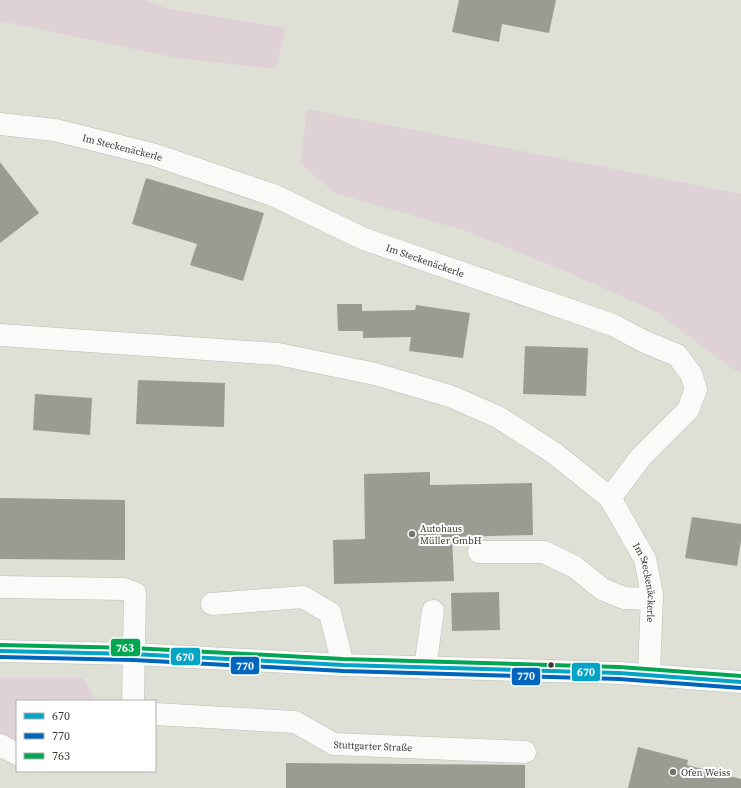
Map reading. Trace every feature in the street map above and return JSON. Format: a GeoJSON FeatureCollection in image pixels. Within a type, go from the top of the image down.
{"type":"FeatureCollection","features":[{"type":"Feature","properties":{"kind":"street","name":"Im Steckenäckerle"},"geometry":{"type":"LineString","coordinates":[[0,124],[55,130],[155,155],[273,195],[364,239],[613,325],[645,342],[677,355],[691,374],[696,389],[688,410],[641,457],[610,498]]}},
{"type":"Feature","properties":{"kind":"street","name":"Im Steckenäckerle"},"geometry":{"type":"LineString","coordinates":[[0,335],[278,354],[375,374],[450,396],[498,417],[554,453],[610,498],[646,558],[652,599],[649,674]]}},
{"type":"Feature","properties":{"kind":"street"},"geometry":{"type":"LineString","coordinates":[[479,552],[544,552],[575,567],[602,590],[624,598],[652,599]]}},
{"type":"Feature","properties":{"kind":"street"},"geometry":{"type":"LineString","coordinates":[[0,587],[124,589],[135,593],[133,700]]}},
{"type":"Feature","properties":{"kind":"street"},"geometry":{"type":"LineString","coordinates":[[212,604],[304,597],[330,613],[343,665]]}},
{"type":"Feature","properties":{"kind":"street"},"geometry":{"type":"LineString","coordinates":[[425,668],[433,611]]}},
{"type":"Feature","properties":{"kind":"street"},"geometry":{"type":"LineString","coordinates":[[0,651],[133,654],[425,668],[649,674],[741,682]]}},
{"type":"Feature","properties":{"kind":"street","name":"Stuttgarter Straße"},"geometry":{"type":"LineString","coordinates":[[156,714],[295,722],[334,744],[525,752]]}},
{"type":"Feature","properties":{"kind":"street"},"geometry":{"type":"LineString","coordinates":[[0,745],[16,753]]}},
{"type":"Feature","properties":{"kind":"shaded area"},"geometry":{"type":"Polygon","coordinates":[[[0,0],[144,0],[165,8],[286,28],[276,69],[177,58],[0,21],[0,0]]]}},
{"type":"Feature","properties":{"kind":"shaded area"},"geometry":{"type":"Polygon","coordinates":[[[307,109],[741,194],[741,373],[728,366],[656,312],[572,274],[463,230],[337,194],[300,164],[307,109]]]}},
{"type":"Feature","properties":{"kind":"shaded area"},"geometry":{"type":"Polygon","coordinates":[[[0,678],[83,678],[95,700],[16,700],[16,741],[0,734],[0,678]]]}},
{"type":"Feature","properties":{"kind":"building"},"geometry":{"type":"Polygon","coordinates":[[[459,0],[556,0],[549,33],[502,24],[499,42],[452,32],[459,0]]]}},
{"type":"Feature","properties":{"kind":"building"},"geometry":{"type":"Polygon","coordinates":[[[0,162],[39,213],[0,243],[0,162]]]}},
{"type":"Feature","properties":{"kind":"building"},"geometry":{"type":"Polygon","coordinates":[[[146,178],[264,213],[243,281],[190,265],[197,244],[132,224],[146,178]]]}},
{"type":"Feature","properties":{"kind":"building"},"geometry":{"type":"Polygon","coordinates":[[[337,304],[362,304],[362,311],[415,310],[416,305],[470,313],[463,358],[409,351],[411,337],[363,338],[363,331],[338,331],[337,304]]]}},
{"type":"Feature","properties":{"kind":"building"},"geometry":{"type":"Polygon","coordinates":[[[525,346],[588,348],[586,396],[523,394],[525,346]]]}},
{"type":"Feature","properties":{"kind":"building"},"geometry":{"type":"Polygon","coordinates":[[[138,380],[225,383],[224,427],[136,424],[138,380]]]}},
{"type":"Feature","properties":{"kind":"building"},"geometry":{"type":"Polygon","coordinates":[[[35,394],[92,398],[90,435],[33,430],[35,394]]]}},
{"type":"Feature","properties":{"kind":"building"},"geometry":{"type":"Polygon","coordinates":[[[430,472],[430,485],[532,483],[533,535],[452,537],[454,581],[334,584],[333,540],[365,539],[364,474],[430,472]]]}},
{"type":"Feature","properties":{"kind":"building"},"geometry":{"type":"Polygon","coordinates":[[[0,498],[125,500],[125,560],[0,559],[0,498]]]}},
{"type":"Feature","properties":{"kind":"building"},"geometry":{"type":"Polygon","coordinates":[[[692,517],[741,524],[741,541],[737,566],[685,558],[692,517]]]}},
{"type":"Feature","properties":{"kind":"building"},"geometry":{"type":"Polygon","coordinates":[[[499,592],[500,630],[452,631],[451,593],[499,592]]]}},
{"type":"Feature","properties":{"kind":"building","name":"Ofen Weiss"},"geometry":{"type":"Polygon","coordinates":[[[638,747],[688,760],[687,765],[741,779],[741,788],[628,788],[638,747]]]}},
{"type":"Feature","properties":{"kind":"building"},"geometry":{"type":"Polygon","coordinates":[[[286,763],[525,765],[525,788],[286,788],[286,763]]]}},
{"type":"Feature","properties":{"kind":"transit line","name":"763"},"geometry":{"type":"LineString","coordinates":[[0,645],[133,648],[343,659],[619,667],[741,676]]}},
{"type":"Feature","properties":{"kind":"transit line","name":"670"},"geometry":{"type":"LineString","coordinates":[[0,651],[133,654],[343,665],[619,673],[741,682]]}},
{"type":"Feature","properties":{"kind":"transit line","name":"770"},"geometry":{"type":"LineString","coordinates":[[0,657],[133,660],[343,671],[619,679],[741,688]]}},
{"type":"Feature","properties":{"kind":"place","name":"Autohaus Müller GmbH"},"geometry":{"type":"Point","coordinates":[412,534]}},
{"type":"Feature","properties":{"kind":"place","name":"Ofen Weiss"},"geometry":{"type":"Point","coordinates":[673,772]}}]}
